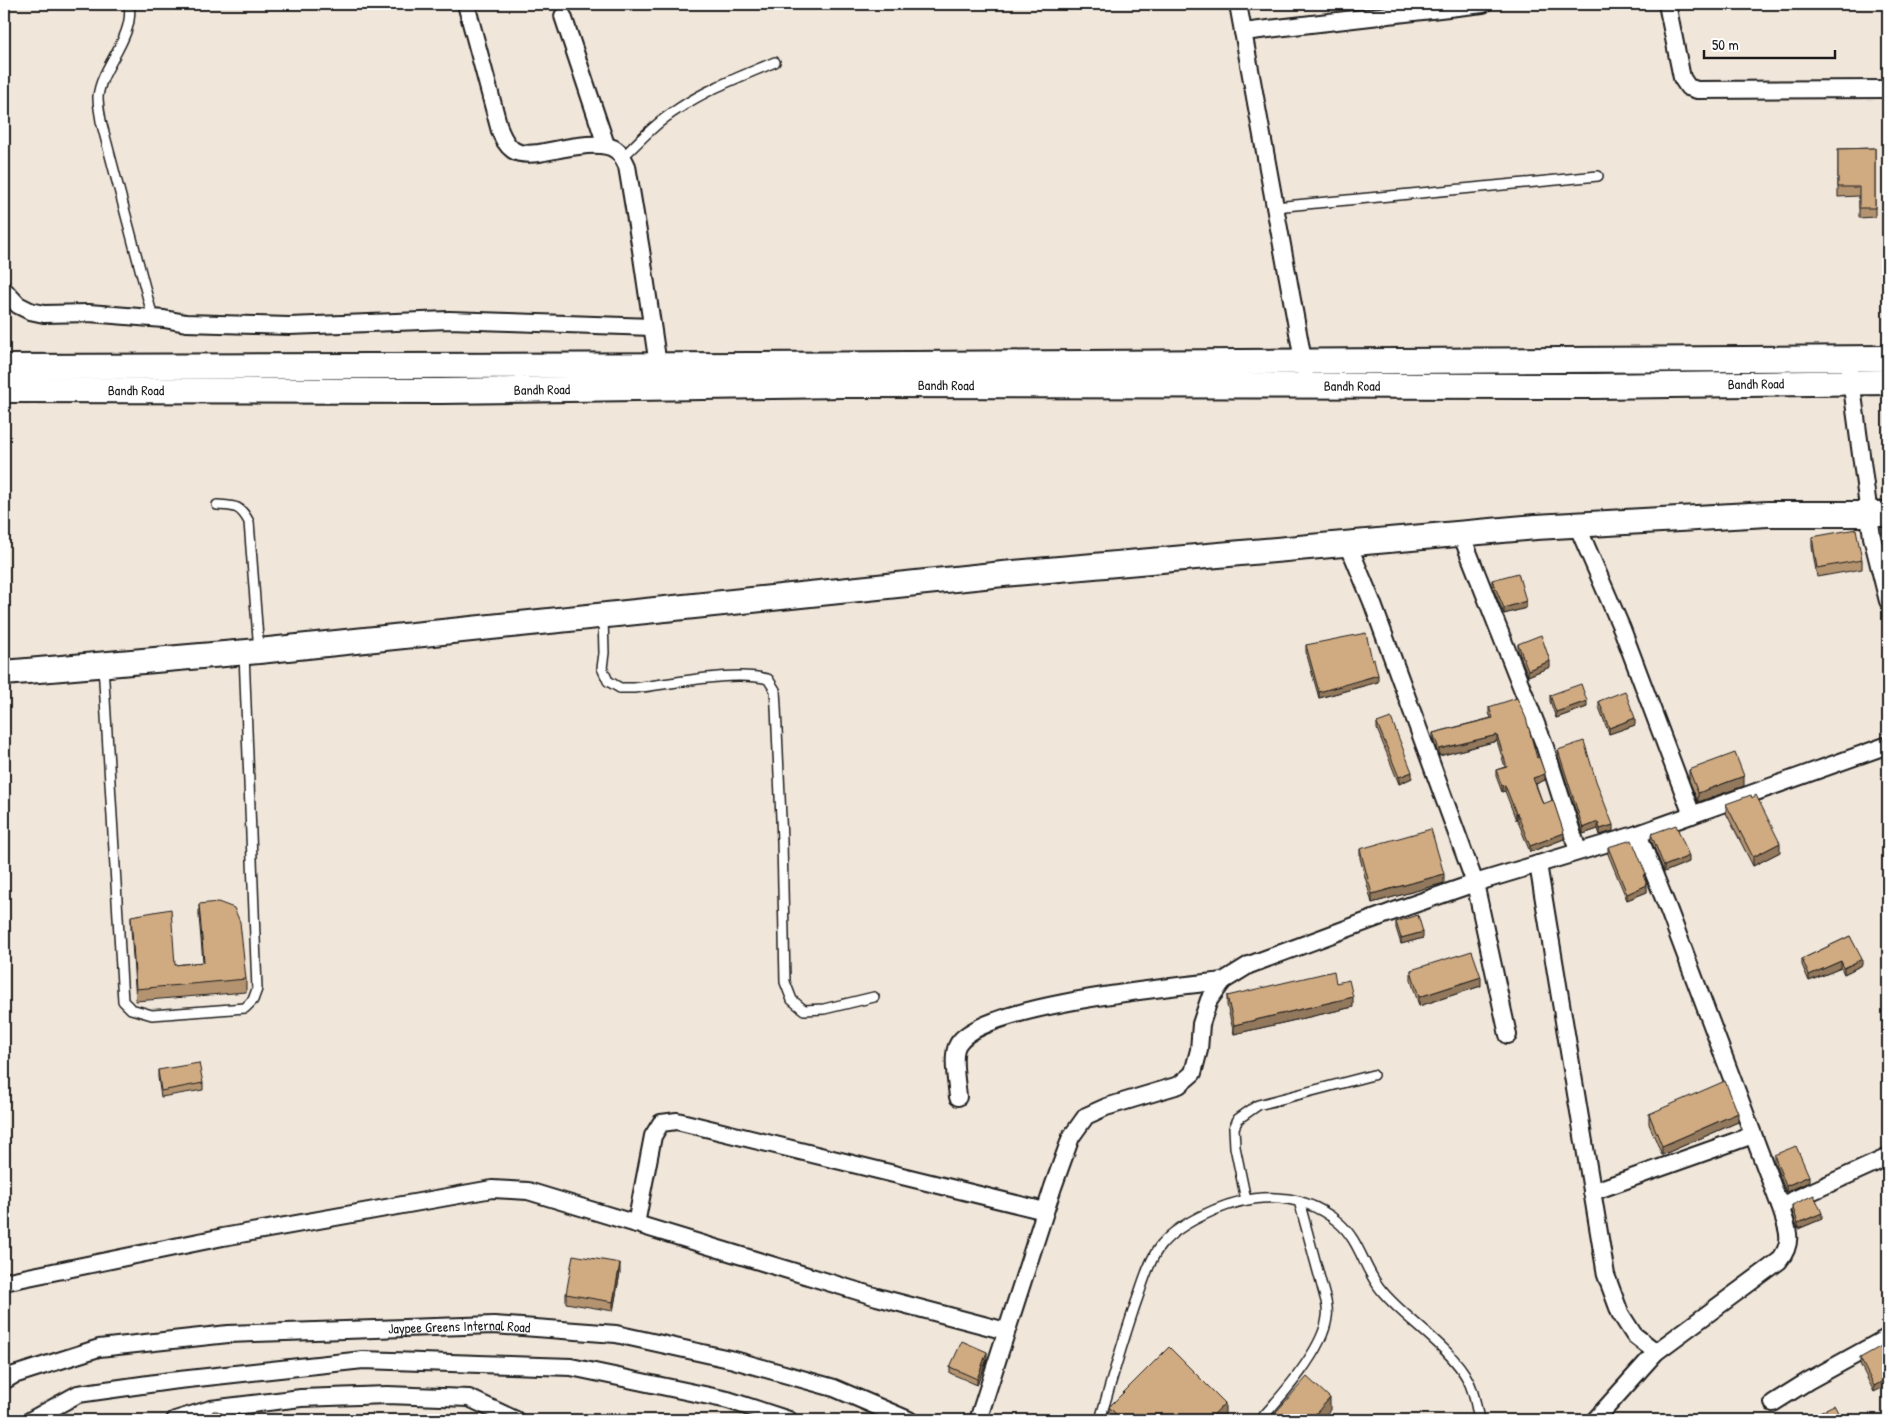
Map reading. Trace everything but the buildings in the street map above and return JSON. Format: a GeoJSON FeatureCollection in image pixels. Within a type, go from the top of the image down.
{"type":"FeatureCollection","features":[{"type":"Feature","properties":{"kind":"main road","name":"Bandh Road"},"geometry":{"type":"LineString","coordinates":[[4,367],[1888,358]]}},
{"type":"Feature","properties":{"kind":"main road","name":"Bandh Road"},"geometry":{"type":"LineString","coordinates":[[4,390],[441,391],[843,385],[1595,386],[1888,382]]}},
{"type":"Feature","properties":{"kind":"main road"},"geometry":{"type":"LineString","coordinates":[[4,673],[252,652],[1003,574],[1461,534],[1768,514],[1879,514]]}},
{"type":"Feature","properties":{"kind":"street"},"geometry":{"type":"LineString","coordinates":[[466,4],[500,131],[505,142],[521,154],[534,154],[593,145],[606,146],[616,150],[623,157],[627,166],[658,365]]}},
{"type":"Feature","properties":{"kind":"street"},"geometry":{"type":"LineString","coordinates":[[1238,4],[1307,386]]}},
{"type":"Feature","properties":{"kind":"street"},"geometry":{"type":"LineString","coordinates":[[1243,32],[1483,4]]}},
{"type":"Feature","properties":{"kind":"street"},"geometry":{"type":"LineString","coordinates":[[1667,4],[1682,78],[1688,87],[1697,90],[1888,89]]}},
{"type":"Feature","properties":{"kind":"street"},"geometry":{"type":"LineString","coordinates":[[563,16],[606,146]]}},
{"type":"Feature","properties":{"kind":"street"},"geometry":{"type":"LineString","coordinates":[[4,290],[18,305],[30,311],[44,314],[88,313],[153,318],[186,323],[289,326],[449,320],[652,327]]}},
{"type":"Feature","properties":{"kind":"street"},"geometry":{"type":"LineString","coordinates":[[1849,358],[1852,383],[1879,514],[1872,537],[1888,601]]}},
{"type":"Feature","properties":{"kind":"street"},"geometry":{"type":"LineString","coordinates":[[1577,525],[1622,630],[1692,815]]}},
{"type":"Feature","properties":{"kind":"street"},"geometry":{"type":"LineString","coordinates":[[1461,534],[1544,744],[1578,852]]}},
{"type":"Feature","properties":{"kind":"street"},"geometry":{"type":"LineString","coordinates":[[1348,544],[1372,602],[1475,884],[1508,1036]]}},
{"type":"Feature","properties":{"kind":"street"},"geometry":{"type":"LineString","coordinates":[[978,1420],[1045,1211],[1071,1137],[1086,1116],[1106,1107],[1158,1093],[1179,1085],[1193,1073],[1199,1050],[1201,1024],[1209,1000],[1223,981],[1249,965],[1475,884],[1638,834],[1888,744]]}},
{"type":"Feature","properties":{"kind":"street"},"geometry":{"type":"LineString","coordinates":[[1595,1420],[1656,1352],[1779,1261],[1787,1251],[1789,1241],[1780,1206],[1754,1135],[1638,834]]}},
{"type":"Feature","properties":{"kind":"street"},"geometry":{"type":"LineString","coordinates":[[1538,864],[1606,1275],[1620,1313],[1634,1335],[1656,1352]]}},
{"type":"Feature","properties":{"kind":"street"},"geometry":{"type":"LineString","coordinates":[[958,1097],[954,1053],[958,1044],[979,1028],[1055,1004],[1223,981]]}},
{"type":"Feature","properties":{"kind":"street"},"geometry":{"type":"LineString","coordinates":[[636,1224],[652,1136],[661,1123],[677,1121],[1045,1211]]}},
{"type":"Feature","properties":{"kind":"street"},"geometry":{"type":"LineString","coordinates":[[1592,1192],[1754,1135]]}},
{"type":"Feature","properties":{"kind":"street"},"geometry":{"type":"LineString","coordinates":[[1780,1206],[1888,1157]]}},
{"type":"Feature","properties":{"kind":"street"},"geometry":{"type":"LineString","coordinates":[[4,1282],[223,1237],[492,1190],[528,1191],[877,1298],[1006,1332]]}},
{"type":"Feature","properties":{"kind":"street","name":"Jaypee Greens Internal Road"},"geometry":{"type":"LineString","coordinates":[[4,1381],[14,1374],[99,1348],[228,1334],[494,1325],[616,1334],[734,1360],[834,1388],[909,1420]]}},
{"type":"Feature","properties":{"kind":"street"},"geometry":{"type":"LineString","coordinates":[[1773,1403],[1808,1381],[1888,1337]]}},
{"type":"Feature","properties":{"kind":"street"},"geometry":{"type":"LineString","coordinates":[[30,1420],[78,1394],[170,1381],[363,1360],[571,1368],[728,1400],[789,1420]]}},
{"type":"Feature","properties":{"kind":"street"},"geometry":{"type":"LineString","coordinates":[[175,1420],[211,1409],[301,1398],[387,1395],[469,1398],[516,1420]]}},
{"type":"Feature","properties":{"kind":"street"},"geometry":{"type":"LineString","coordinates":[[211,1409],[232,1420]]}},
{"type":"Feature","properties":{"kind":"lane"},"geometry":{"type":"LineString","coordinates":[[128,4],[129,20],[125,34],[101,86],[98,97],[101,121],[153,318]]}},
{"type":"Feature","properties":{"kind":"lane"},"geometry":{"type":"LineString","coordinates":[[623,157],[654,126],[678,108],[707,92],[775,62]]}},
{"type":"Feature","properties":{"kind":"lane"},"geometry":{"type":"LineString","coordinates":[[1275,207],[1598,176]]}},
{"type":"Feature","properties":{"kind":"lane"},"geometry":{"type":"LineString","coordinates":[[103,664],[123,1001],[130,1009],[152,1015],[245,1008],[253,1000],[257,989],[249,522],[240,509],[234,506],[216,505]]}},
{"type":"Feature","properties":{"kind":"lane"},"geometry":{"type":"LineString","coordinates":[[603,617],[604,653],[602,668],[608,681],[620,688],[754,675],[768,679],[775,690],[776,707],[782,841],[785,982],[792,1000],[804,1010],[824,1009],[874,997]]}},
{"type":"Feature","properties":{"kind":"lane"},"geometry":{"type":"LineString","coordinates":[[1246,1200],[1235,1147],[1234,1128],[1238,1119],[1258,1105],[1373,1075]]}},
{"type":"Feature","properties":{"kind":"lane"},"geometry":{"type":"LineString","coordinates":[[1100,1420],[1125,1334],[1150,1263],[1158,1249],[1169,1237],[1185,1226],[1219,1208],[1246,1200],[1271,1197],[1300,1201],[1322,1210],[1344,1228],[1358,1247],[1372,1277],[1382,1291],[1456,1363],[1468,1380],[1474,1396],[1479,1420]]}},
{"type":"Feature","properties":{"kind":"lane"},"geometry":{"type":"LineString","coordinates":[[1260,1420],[1284,1394],[1310,1358],[1327,1318],[1326,1301],[1300,1201]]}}]}
